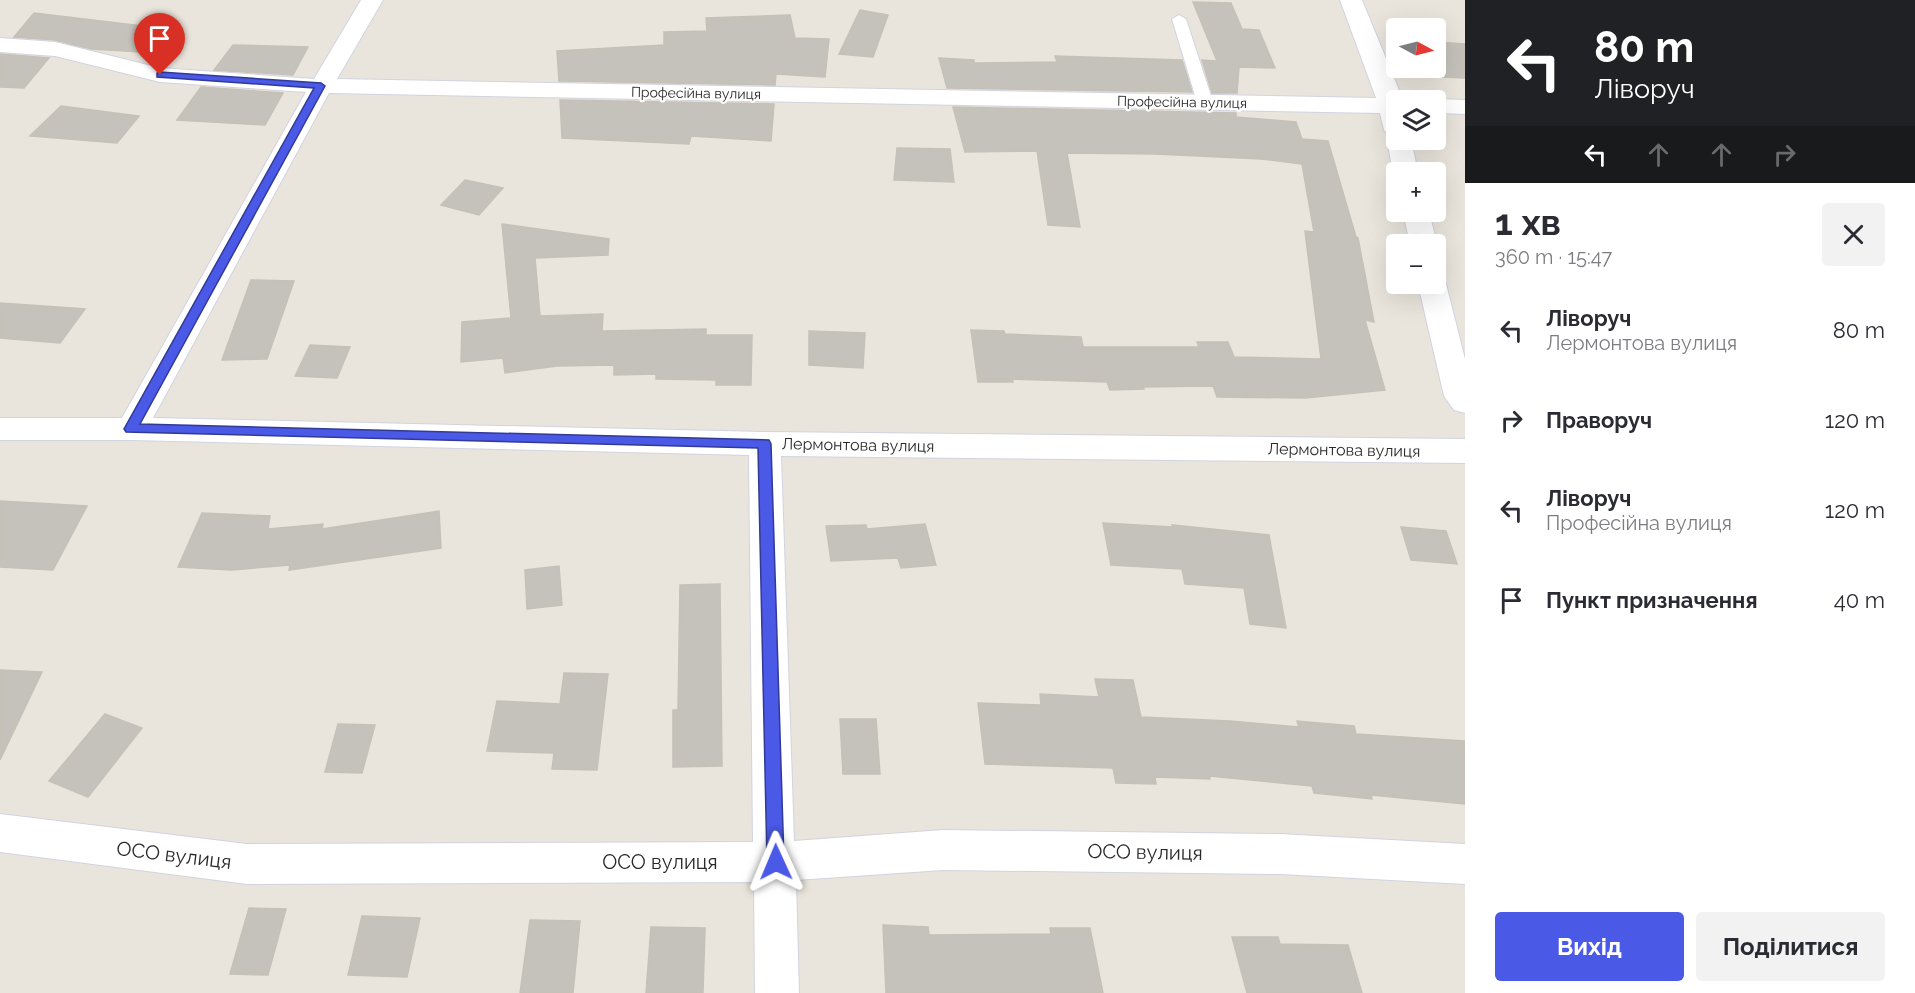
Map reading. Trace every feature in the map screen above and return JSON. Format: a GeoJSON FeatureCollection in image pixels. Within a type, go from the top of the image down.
{"type":"FeatureCollection","features":[{"type":"Feature","properties":{"kind":"street"},"geometry":{"type":"LineString","coordinates":[[131,429],[321,86],[372,0]]}},
{"type":"Feature","properties":{"kind":"street"},"geometry":{"type":"LineString","coordinates":[[1351,0],[1388,90]]}},
{"type":"Feature","properties":{"kind":"street","name":"Професійна вулиця"},"geometry":{"type":"LineString","coordinates":[[0,45],[54,49],[160,75],[321,86],[1386,106]]}},
{"type":"Feature","properties":{"kind":"street"},"geometry":{"type":"LineString","coordinates":[[1446,106],[1465,107]]}},
{"type":"Feature","properties":{"kind":"street"},"geometry":{"type":"LineString","coordinates":[[1434,294],[1459,396],[1465,402]]}},
{"type":"Feature","properties":{"kind":"street","name":"Лермонтова вулиця"},"geometry":{"type":"LineString","coordinates":[[0,429],[131,429],[765,444],[1465,451]]}},
{"type":"Feature","properties":{"kind":"street"},"geometry":{"type":"LineString","coordinates":[[765,444],[776,862],[777,993]]}},
{"type":"Feature","properties":{"kind":"street","name":"ОСО вулиця"},"geometry":{"type":"LineString","coordinates":[[0,833],[248,864],[776,862],[943,850],[1280,854],[1465,864]]}},
{"type":"Feature","properties":{"kind":"lane"},"geometry":{"type":"LineString","coordinates":[[1179,19],[1204,102]]}},
{"type":"Feature","properties":{"kind":"building"},"geometry":{"type":"Polygon","coordinates":[[[1193,2],[1231,3],[1242,29],[1259,30],[1275,68],[1239,67],[1237,93],[1212,93],[1202,60],[1217,61],[1193,2]]]}},
{"type":"Feature","properties":{"kind":"building"},"geometry":{"type":"Polygon","coordinates":[[[860,10],[888,15],[873,57],[839,54],[860,10]]]}},
{"type":"Feature","properties":{"kind":"building"},"geometry":{"type":"Polygon","coordinates":[[[34,13],[159,28],[157,53],[91,49],[55,40],[14,37],[34,13]]]}},
{"type":"Feature","properties":{"kind":"building"},"geometry":{"type":"Polygon","coordinates":[[[790,15],[795,38],[829,39],[825,77],[776,74],[775,85],[559,81],[557,51],[664,45],[664,32],[707,31],[706,18],[790,15]]]}},
{"type":"Feature","properties":{"kind":"building"},"geometry":{"type":"Polygon","coordinates":[[[1446,43],[1465,44],[1465,78],[1446,77],[1446,43]]]}},
{"type":"Feature","properties":{"kind":"building"},"geometry":{"type":"Polygon","coordinates":[[[233,45],[308,47],[293,75],[214,70],[233,45]]]}},
{"type":"Feature","properties":{"kind":"building"},"geometry":{"type":"Polygon","coordinates":[[[0,54],[49,58],[24,88],[0,87],[0,54]]]}},
{"type":"Feature","properties":{"kind":"building"},"geometry":{"type":"Polygon","coordinates":[[[1055,56],[1182,60],[1192,92],[947,88],[939,58],[974,60],[974,63],[1057,62],[1055,56]]]}},
{"type":"Feature","properties":{"kind":"building"},"geometry":{"type":"Polygon","coordinates":[[[201,87],[283,93],[265,125],[177,120],[201,87]]]}},
{"type":"Feature","properties":{"kind":"building"},"geometry":{"type":"Polygon","coordinates":[[[560,100],[774,104],[771,141],[691,136],[689,144],[562,138],[560,100]]]}},
{"type":"Feature","properties":{"kind":"building"},"geometry":{"type":"Polygon","coordinates":[[[61,106],[139,116],[117,143],[30,136],[61,106]]]}},
{"type":"Feature","properties":{"kind":"building"},"geometry":{"type":"Polygon","coordinates":[[[953,107],[1236,113],[1236,117],[1296,122],[1302,139],[1328,141],[1358,238],[1374,322],[1365,320],[1385,390],[1305,398],[1217,397],[1213,386],[1110,390],[1107,382],[1012,379],[1013,382],[978,382],[971,330],[1004,331],[1005,334],[1081,337],[1083,347],[1199,347],[1197,342],[1228,342],[1234,357],[1321,359],[1305,231],[1314,232],[1302,164],[1262,159],[1155,154],[1067,153],[1080,227],[1048,225],[1037,151],[965,152],[953,107]]]}},
{"type":"Feature","properties":{"kind":"building"},"geometry":{"type":"Polygon","coordinates":[[[897,148],[950,149],[954,182],[894,180],[897,148]]]}},
{"type":"Feature","properties":{"kind":"building"},"geometry":{"type":"Polygon","coordinates":[[[465,180],[503,188],[479,215],[441,205],[465,180]]]}},
{"type":"Feature","properties":{"kind":"building"},"geometry":{"type":"Polygon","coordinates":[[[502,224],[609,239],[608,255],[535,258],[540,316],[603,314],[602,331],[706,329],[706,335],[752,335],[751,385],[716,385],[716,380],[656,379],[656,374],[614,375],[614,365],[557,366],[505,373],[503,358],[461,362],[462,322],[511,318],[502,224]]]}},
{"type":"Feature","properties":{"kind":"building"},"geometry":{"type":"Polygon","coordinates":[[[251,280],[294,281],[267,359],[222,360],[251,280]]]}},
{"type":"Feature","properties":{"kind":"building"},"geometry":{"type":"Polygon","coordinates":[[[0,303],[85,309],[60,343],[0,338],[0,303]]]}},
{"type":"Feature","properties":{"kind":"building"},"geometry":{"type":"Polygon","coordinates":[[[809,331],[865,333],[863,368],[809,365],[809,331]]]}},
{"type":"Feature","properties":{"kind":"building"},"geometry":{"type":"Polygon","coordinates":[[[310,345],[350,347],[337,378],[295,376],[310,345]]]}},
{"type":"Feature","properties":{"kind":"building"},"geometry":{"type":"Polygon","coordinates":[[[0,501],[87,506],[53,570],[0,567],[0,501]]]}},
{"type":"Feature","properties":{"kind":"building"},"geometry":{"type":"Polygon","coordinates":[[[439,511],[441,548],[289,570],[290,565],[232,570],[178,567],[202,513],[270,516],[268,529],[323,524],[322,529],[439,511]]]}},
{"type":"Feature","properties":{"kind":"building"},"geometry":{"type":"Polygon","coordinates":[[[1103,523],[1173,527],[1172,525],[1269,535],[1286,628],[1250,624],[1244,588],[1185,584],[1182,569],[1111,565],[1103,523]]]}},
{"type":"Feature","properties":{"kind":"building"},"geometry":{"type":"Polygon","coordinates":[[[925,524],[936,565],[901,568],[898,558],[831,561],[826,526],[866,525],[867,529],[925,524]]]}},
{"type":"Feature","properties":{"kind":"building"},"geometry":{"type":"Polygon","coordinates":[[[1401,527],[1446,531],[1457,564],[1411,560],[1401,527]]]}},
{"type":"Feature","properties":{"kind":"building"},"geometry":{"type":"Polygon","coordinates":[[[559,566],[562,605],[527,609],[525,570],[559,566]]]}},
{"type":"Feature","properties":{"kind":"building"},"geometry":{"type":"Polygon","coordinates":[[[720,584],[722,766],[673,767],[673,710],[678,710],[680,585],[720,584]]]}},
{"type":"Feature","properties":{"kind":"building"},"geometry":{"type":"Polygon","coordinates":[[[0,670],[42,672],[0,760],[0,670]]]}},
{"type":"Feature","properties":{"kind":"building"},"geometry":{"type":"Polygon","coordinates":[[[564,673],[608,674],[597,770],[552,769],[554,753],[487,751],[497,701],[560,704],[564,673]]]}},
{"type":"Feature","properties":{"kind":"building"},"geometry":{"type":"Polygon","coordinates":[[[1095,679],[1133,680],[1141,717],[1299,727],[1297,721],[1354,726],[1356,734],[1465,741],[1465,804],[1371,795],[1372,799],[1314,793],[1312,786],[1209,776],[1210,779],[1155,777],[1156,784],[1116,783],[1113,768],[985,764],[978,703],[1041,705],[1040,694],[1099,697],[1095,679]]]}},
{"type":"Feature","properties":{"kind":"building"},"geometry":{"type":"Polygon","coordinates":[[[105,714],[142,728],[88,797],[49,781],[105,714]]]}},
{"type":"Feature","properties":{"kind":"building"},"geometry":{"type":"Polygon","coordinates":[[[840,719],[876,719],[880,774],[843,774],[840,719]]]}},
{"type":"Feature","properties":{"kind":"building"},"geometry":{"type":"Polygon","coordinates":[[[338,724],[375,725],[362,773],[325,772],[338,724]]]}},
{"type":"Feature","properties":{"kind":"building"},"geometry":{"type":"Polygon","coordinates":[[[249,908],[286,909],[268,975],[230,974],[249,908]]]}},
{"type":"Feature","properties":{"kind":"building"},"geometry":{"type":"Polygon","coordinates":[[[362,916],[420,918],[407,977],[348,975],[362,916]]]}},
{"type":"Feature","properties":{"kind":"building"},"geometry":{"type":"Polygon","coordinates":[[[530,920],[580,921],[573,993],[520,993],[530,920]]]}},
{"type":"Feature","properties":{"kind":"building"},"geometry":{"type":"Polygon","coordinates":[[[883,925],[928,927],[929,935],[1051,934],[1050,928],[1090,928],[1103,993],[886,993],[883,925]]]}},
{"type":"Feature","properties":{"kind":"building"},"geometry":{"type":"Polygon","coordinates":[[[651,927],[705,928],[703,993],[646,993],[651,927]]]}},
{"type":"Feature","properties":{"kind":"building"},"geometry":{"type":"Polygon","coordinates":[[[1232,937],[1278,937],[1280,944],[1348,945],[1362,993],[1247,993],[1232,937]]]}},
{"type":"Feature","properties":{"kind":"route"},"geometry":{"type":"LineString","coordinates":[[160,75],[321,86],[131,429],[765,444],[776,862]]}}]}
